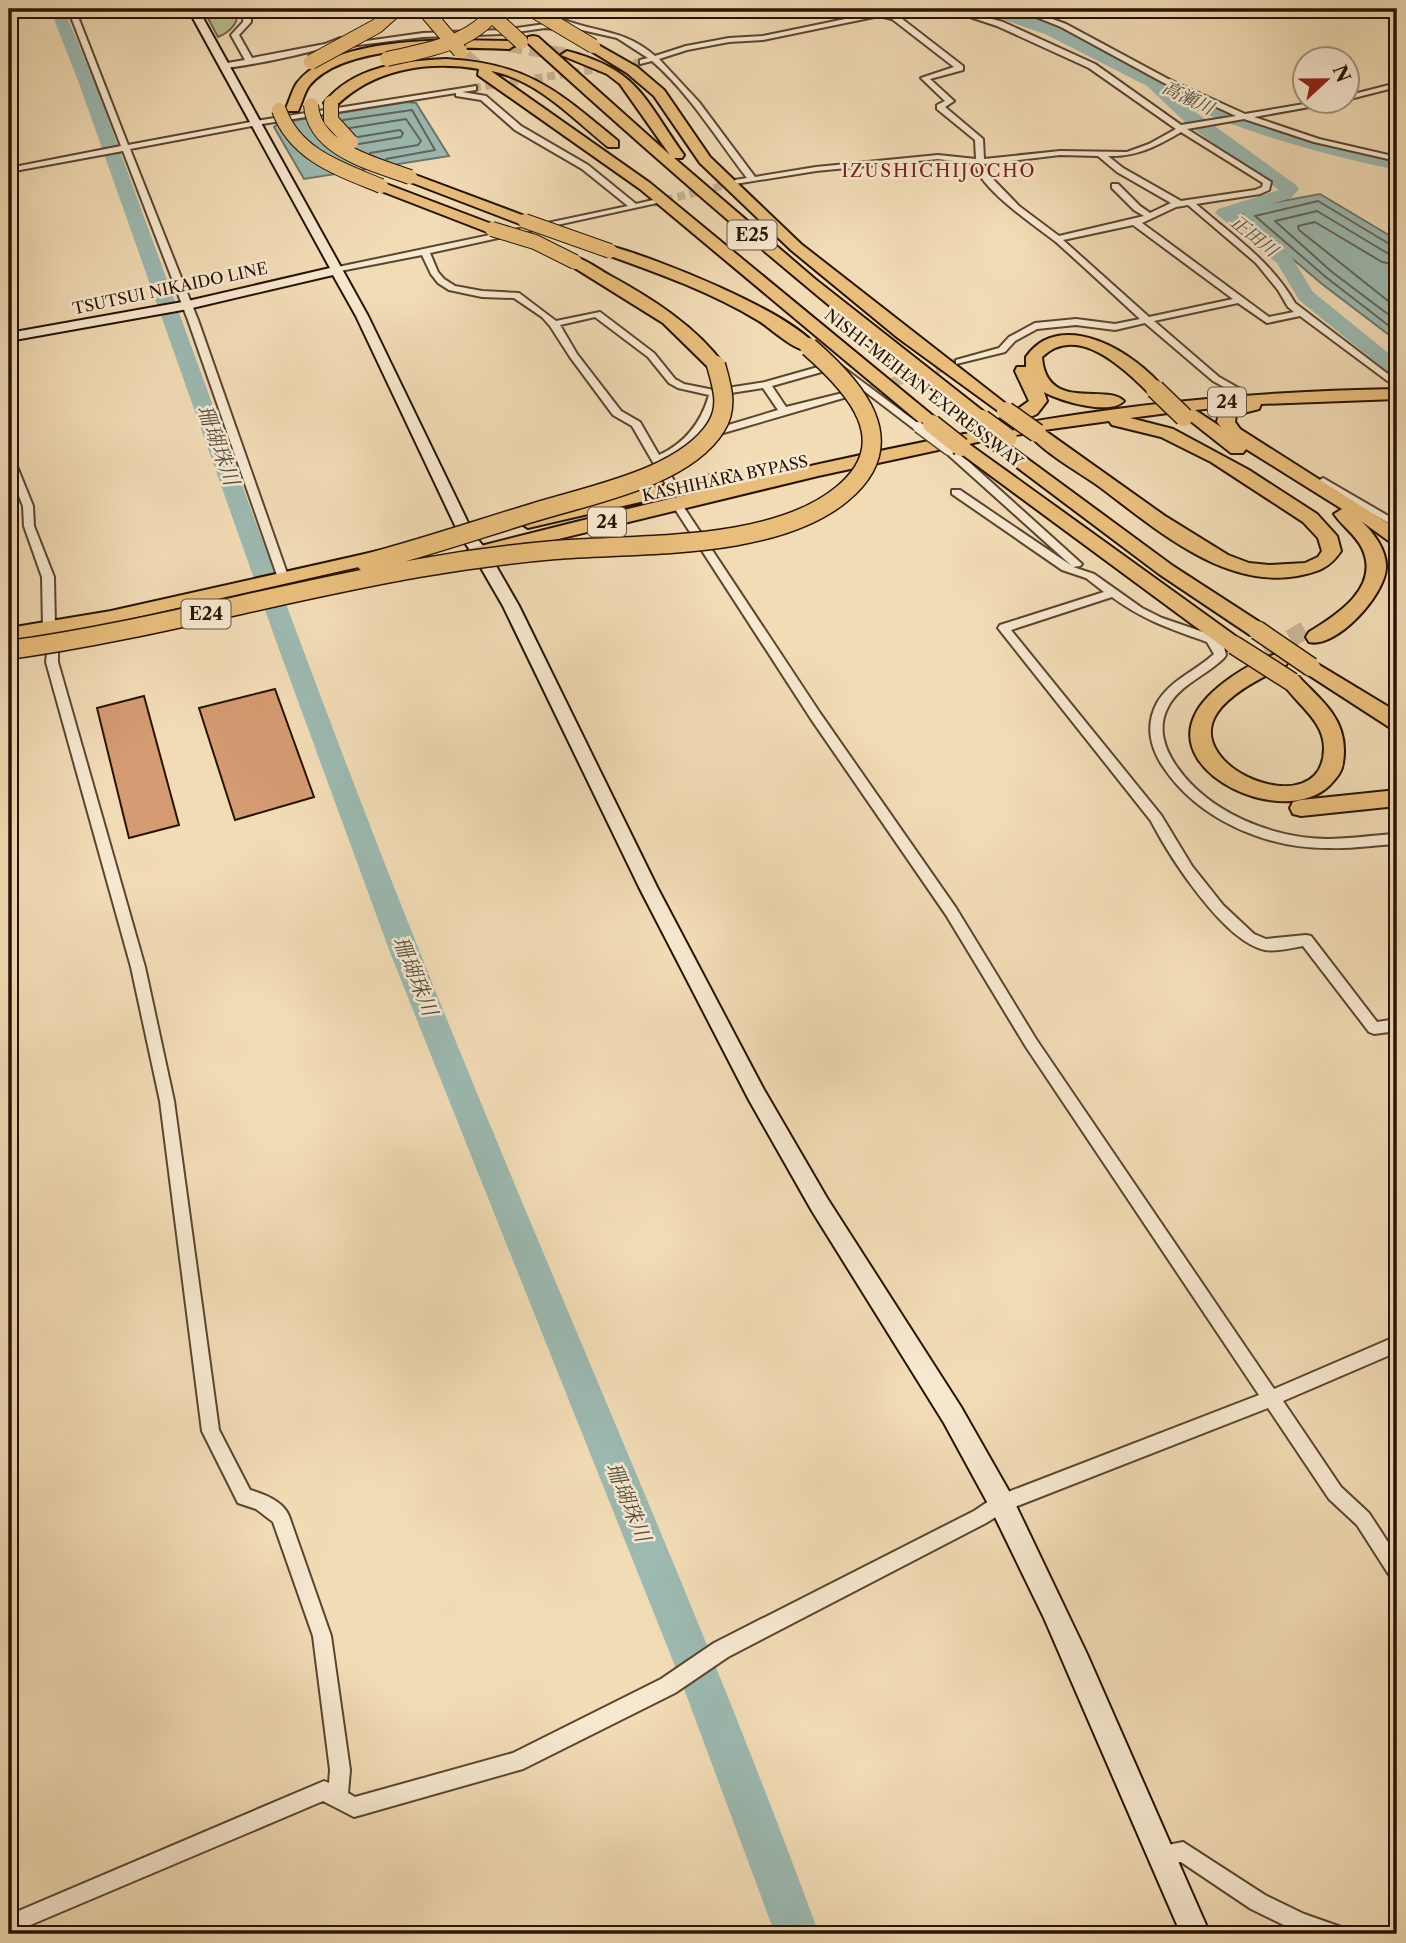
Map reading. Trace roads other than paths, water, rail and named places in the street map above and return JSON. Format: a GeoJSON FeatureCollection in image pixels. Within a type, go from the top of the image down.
{"type":"FeatureCollection","features":[{"type":"Feature","properties":{"kind":"highway"},"geometry":{"type":"LineString","coordinates":[[387,9],[377,26],[311,62],[291,80],[284,102],[285,127],[302,146],[331,163],[535,242],[575,262],[663,315],[686,333],[716,365],[726,390],[721,417],[702,444],[686,457],[657,473],[400,563]]}},
{"type":"Feature","properties":{"kind":"highway"},"geometry":{"type":"LineString","coordinates":[[424,9],[463,54]]}},
{"type":"Feature","properties":{"kind":"highway","name":"NISHI-MEIHAN EXPRESSWAY"},"geometry":{"type":"LineString","coordinates":[[485,9],[742,241],[974,421],[1002,428],[1155,562],[1264,626],[1318,662],[1397,722]]}},
{"type":"Feature","properties":{"kind":"highway","name":"NISHI-MEIHAN EXPRESSWAY"},"geometry":{"type":"LineString","coordinates":[[498,9],[521,42],[658,153],[974,421]]}},
{"type":"Feature","properties":{"kind":"highway","name":"24"},"geometry":{"type":"LineString","coordinates":[[400,563],[684,541],[745,533],[791,521],[825,506],[842,495],[864,468],[870,454],[871,426],[859,396],[846,380],[809,347],[762,315],[708,287],[550,230],[332,143],[315,128],[311,120],[311,106],[326,86],[352,72],[467,35],[483,25],[498,9]]}},
{"type":"Feature","properties":{"kind":"highway"},"geometry":{"type":"LineString","coordinates":[[531,9],[632,71],[659,93],[705,160],[796,247],[904,335],[1002,428],[1037,433],[1174,531],[1232,564],[1274,574],[1308,569],[1321,563],[1328,555],[1331,545],[1328,535],[1310,518],[1270,463],[1235,455],[1141,424],[1098,421],[1058,423]]}},
{"type":"Feature","properties":{"kind":"highway"},"geometry":{"type":"LineString","coordinates":[[284,102],[316,74],[363,53],[418,44],[521,42]]}},
{"type":"Feature","properties":{"kind":"highway"},"geometry":{"type":"LineString","coordinates":[[567,55],[596,63],[625,79],[639,95],[659,131],[685,165],[722,204],[807,282]]}},
{"type":"Feature","properties":{"kind":"highway"},"geometry":{"type":"LineString","coordinates":[[417,175],[351,142],[333,126],[329,117],[331,103],[344,89],[355,82],[397,68],[452,63],[489,67],[519,75],[542,88],[628,155]]}},
{"type":"Feature","properties":{"kind":"highway"},"geometry":{"type":"LineString","coordinates":[[483,72],[645,186],[925,426],[1234,645],[1292,682],[1334,716],[1345,731],[1351,746],[1352,759],[1348,770],[1340,779],[1317,792],[1300,795],[1264,792],[1230,777],[1216,766],[1201,743],[1201,723],[1214,702],[1234,686],[1273,657],[1214,684],[1192,704],[1182,727],[1187,751],[1195,764],[1227,790],[1271,806],[1310,808],[1360,800],[1397,798]]}},
{"type":"Feature","properties":{"kind":"highway"},"geometry":{"type":"LineString","coordinates":[[646,169],[665,183]]}},
{"type":"Feature","properties":{"kind":"highway"},"geometry":{"type":"LineString","coordinates":[[704,212],[742,241]]}},
{"type":"Feature","properties":{"kind":"highway"},"geometry":{"type":"LineString","coordinates":[[1002,428],[1035,406],[1037,395],[1021,368],[1020,354],[1030,344],[1047,336],[1081,334],[1112,342],[1130,355],[1160,389]]}},
{"type":"Feature","properties":{"kind":"highway"},"geometry":{"type":"LineString","coordinates":[[1199,396],[1105,402],[1073,400],[1058,394],[1045,383],[1035,369],[1034,357],[1042,348],[1058,342],[1078,341],[1098,345],[1117,355],[1160,389],[1189,416],[1235,455],[1336,509],[1357,525],[1371,542],[1379,561],[1378,580],[1370,597],[1353,614],[1311,634]]}},
{"type":"Feature","properties":{"kind":"highway"},"geometry":{"type":"LineString","coordinates":[[1394,384],[1231,410],[1226,417],[1235,455],[1282,482],[1368,517],[1397,538]]}},
{"type":"Feature","properties":{"kind":"highway","name":"24"},"geometry":{"type":"LineString","coordinates":[[1199,396],[1394,384]]}},
{"type":"Feature","properties":{"kind":"highway","name":"24"},"geometry":{"type":"LineString","coordinates":[[1058,423],[1394,384]]}},
{"type":"Feature","properties":{"kind":"highway","name":"KASHIHARA BYPASS"},"geometry":{"type":"LineString","coordinates":[[675,497],[837,453],[1199,396]]}},
{"type":"Feature","properties":{"kind":"highway","name":"KASHIHARA BYPASS"},"geometry":{"type":"LineString","coordinates":[[9,652],[50,638],[251,596],[283,586],[675,497],[927,445],[1058,423]]}},
{"type":"Feature","properties":{"kind":"highway","name":"E24"},"geometry":{"type":"LineString","coordinates":[[9,634],[196,603],[400,563]]}},
{"type":"Feature","properties":{"kind":"highway","name":"E24"},"geometry":{"type":"LineString","coordinates":[[9,652],[136,630],[400,563]]}},
{"type":"Feature","properties":{"kind":"highway","name":"KASHIHARA BYPASS"},"geometry":{"type":"LineString","coordinates":[[9,634],[50,638]]}},
{"type":"Feature","properties":{"kind":"highway","name":"NISHI-MEIHAN EXPRESSWAY"},"geometry":{"type":"LineString","coordinates":[[1318,662],[1397,704]]}},
{"type":"Feature","properties":{"kind":"main road"},"geometry":{"type":"LineString","coordinates":[[193,9],[338,270],[473,544],[511,606],[736,1059],[797,1167],[941,1396],[1001,1503],[1071,1648],[1159,1855],[1196,1934]]}},
{"type":"Feature","properties":{"kind":"main road","name":"TSUTSUI NIKAIDO LINE"},"geometry":{"type":"LineString","coordinates":[[9,338],[186,305],[338,270]]}},
{"type":"Feature","properties":{"kind":"street"},"geometry":{"type":"LineString","coordinates":[[31,9],[43,9]]}},
{"type":"Feature","properties":{"kind":"street"},"geometry":{"type":"LineString","coordinates":[[71,9],[186,305],[283,586]]}},
{"type":"Feature","properties":{"kind":"street"},"geometry":{"type":"LineString","coordinates":[[250,62],[235,35],[247,22],[248,11],[265,9]]}},
{"type":"Feature","properties":{"kind":"street"},"geometry":{"type":"LineString","coordinates":[[327,46],[375,21],[385,14],[387,9],[416,9]]}},
{"type":"Feature","properties":{"kind":"street"},"geometry":{"type":"LineString","coordinates":[[461,9],[473,13],[498,9]]}},
{"type":"Feature","properties":{"kind":"street"},"geometry":{"type":"LineString","coordinates":[[544,9],[574,29]]}},
{"type":"Feature","properties":{"kind":"street"},"geometry":{"type":"LineString","coordinates":[[949,9],[1000,24],[1092,66],[1180,128],[1246,167],[1268,185],[1264,190],[1184,203],[1135,222],[1057,239]]}},
{"type":"Feature","properties":{"kind":"street"},"geometry":{"type":"LineString","coordinates":[[1019,9],[1083,34],[1187,92],[1301,137],[1397,159]]}},
{"type":"Feature","properties":{"kind":"street"},"geometry":{"type":"LineString","coordinates":[[643,62],[656,60],[686,48],[729,40],[763,38],[887,15],[922,36],[960,68],[925,78],[950,101],[940,107],[979,139],[980,172],[1016,208],[1057,239],[1216,379],[1239,392]]}},
{"type":"Feature","properties":{"kind":"street"},"geometry":{"type":"LineString","coordinates":[[224,66],[327,46],[423,35],[502,32],[545,26],[616,35],[656,60],[684,86],[727,149],[752,179]]}},
{"type":"Feature","properties":{"kind":"street"},"geometry":{"type":"LineString","coordinates":[[1360,94],[1397,85]]}},
{"type":"Feature","properties":{"kind":"street"},"geometry":{"type":"LineString","coordinates":[[9,170],[255,124],[473,88]]}},
{"type":"Feature","properties":{"kind":"street"},"geometry":{"type":"LineString","coordinates":[[445,93],[483,98],[518,128],[585,167],[635,207]]}},
{"type":"Feature","properties":{"kind":"street"},"geometry":{"type":"LineString","coordinates":[[738,182],[816,169],[938,157],[978,162],[1060,153],[1128,154],[1152,146],[1180,128],[1290,108]]}},
{"type":"Feature","properties":{"kind":"street"},"geometry":{"type":"LineString","coordinates":[[1101,154],[1120,170],[1184,203],[1262,262],[1282,287],[1291,305],[1394,384]]}},
{"type":"Feature","properties":{"kind":"street"},"geometry":{"type":"LineString","coordinates":[[1115,186],[1128,200],[1150,216]]}},
{"type":"Feature","properties":{"kind":"street"},"geometry":{"type":"LineString","coordinates":[[338,270],[653,203]]}},
{"type":"Feature","properties":{"kind":"street"},"geometry":{"type":"LineString","coordinates":[[1135,222],[1267,320],[1301,313]]}},
{"type":"Feature","properties":{"kind":"street"},"geometry":{"type":"LineString","coordinates":[[425,251],[434,272],[452,288],[523,298],[554,324],[573,355],[617,413],[636,424],[675,497],[863,784],[897,830],[999,985],[1031,1043],[1335,1493],[1363,1519],[1397,1572]]}},
{"type":"Feature","properties":{"kind":"street"},"geometry":{"type":"LineString","coordinates":[[959,362],[1002,350],[1012,339],[1035,326],[1076,322],[1115,327],[1240,300]]}},
{"type":"Feature","properties":{"kind":"street"},"geometry":{"type":"LineString","coordinates":[[554,324],[597,314],[651,355],[672,381],[688,388],[714,393],[766,385],[825,368],[841,368],[925,426]]}},
{"type":"Feature","properties":{"kind":"street"},"geometry":{"type":"LineString","coordinates":[[766,385],[784,411]]}},
{"type":"Feature","properties":{"kind":"street"},"geometry":{"type":"LineString","coordinates":[[692,439],[784,411],[864,391]]}},
{"type":"Feature","properties":{"kind":"street"},"geometry":{"type":"LineString","coordinates":[[657,460],[675,453],[692,439],[711,407],[714,393]]}},
{"type":"Feature","properties":{"kind":"street"},"geometry":{"type":"LineString","coordinates":[[955,448],[1052,545],[1090,576],[1158,621],[1211,639],[1219,647],[1220,654],[1214,661],[1183,681],[1168,695],[1159,712],[1155,730],[1160,751],[1173,773],[1193,794],[1242,824],[1274,836],[1310,843],[1397,839]]}},
{"type":"Feature","properties":{"kind":"street"},"geometry":{"type":"LineString","coordinates":[[9,459],[28,506],[29,526],[48,577],[52,662],[138,967],[167,1101],[211,1431],[244,1497],[261,1502],[280,1516],[322,1636],[340,1770],[338,1797]]}},
{"type":"Feature","properties":{"kind":"street"},"geometry":{"type":"LineString","coordinates":[[1323,481],[1347,492],[1397,525]]}},
{"type":"Feature","properties":{"kind":"street"},"geometry":{"type":"LineString","coordinates":[[956,492],[1066,568],[1090,576]]}},
{"type":"Feature","properties":{"kind":"street"},"geometry":{"type":"LineString","coordinates":[[1113,593],[1004,628],[1156,818],[1167,842],[1183,864],[1237,928],[1263,944],[1306,940],[1374,1028],[1397,1025]]}},
{"type":"Feature","properties":{"kind":"street"},"geometry":{"type":"LineString","coordinates":[[9,1925],[324,1791],[354,1807],[516,1762],[668,1686],[721,1650],[981,1517],[1001,1503],[1272,1398],[1397,1344]]}},
{"type":"Feature","properties":{"kind":"street"},"geometry":{"type":"LineString","coordinates":[[1159,1855],[1183,1852],[1258,1902],[1301,1923],[1334,1934]]}},
{"type":"Feature","properties":{"kind":"water"},"geometry":{"type":"Polygon","coordinates":[[[407,102],[416,103],[449,156],[304,179],[274,127],[279,123],[407,102]]]}},
{"type":"Feature","properties":{"kind":"water"},"geometry":{"type":"Polygon","coordinates":[[[1320,194],[1397,240],[1397,341],[1322,284],[1242,216],[1245,208],[1320,194]]]}},
{"type":"Feature","properties":{"kind":"waterway","name":"珊瑚珠川"},"geometry":{"type":"LineString","coordinates":[[57,9],[88,86],[288,641],[406,955],[703,1686],[797,1934]]}},
{"type":"Feature","properties":{"kind":"waterway","name":"高瀬川"},"geometry":{"type":"LineString","coordinates":[[986,9],[1050,31],[1153,83]]}},
{"type":"Feature","properties":{"kind":"waterway","name":"高瀬川"},"geometry":{"type":"LineString","coordinates":[[1153,83],[1210,110],[1271,133],[1397,165]]}},
{"type":"Feature","properties":{"kind":"waterway","name":"正田川"},"geometry":{"type":"LineString","coordinates":[[1153,83],[1194,121],[1290,189],[1285,194],[1224,213],[1284,260],[1306,296],[1397,370]]}},
{"type":"Feature","properties":{"kind":"tunnel"},"geometry":{"type":"LineString","coordinates":[[509,45],[567,55]]}},
{"type":"Feature","properties":{"kind":"tunnel"},"geometry":{"type":"LineString","coordinates":[[465,56],[483,72]]}},
{"type":"Feature","properties":{"kind":"tunnel"},"geometry":{"type":"LineString","coordinates":[[473,88],[643,62]]}},
{"type":"Feature","properties":{"kind":"tunnel"},"geometry":{"type":"LineString","coordinates":[[653,203],[738,182]]}},
{"type":"Feature","properties":{"kind":"tunnel"},"geometry":{"type":"LineString","coordinates":[[864,391],[959,362]]}},
{"type":"Feature","properties":{"kind":"tunnel"},"geometry":{"type":"LineString","coordinates":[[1266,653],[1305,630]]}},
{"type":"Feature","properties":{"kind":"district","name":"IZUSHICHIJOCHO"},"geometry":{"type":"Point","coordinates":[939,171]}}]}
